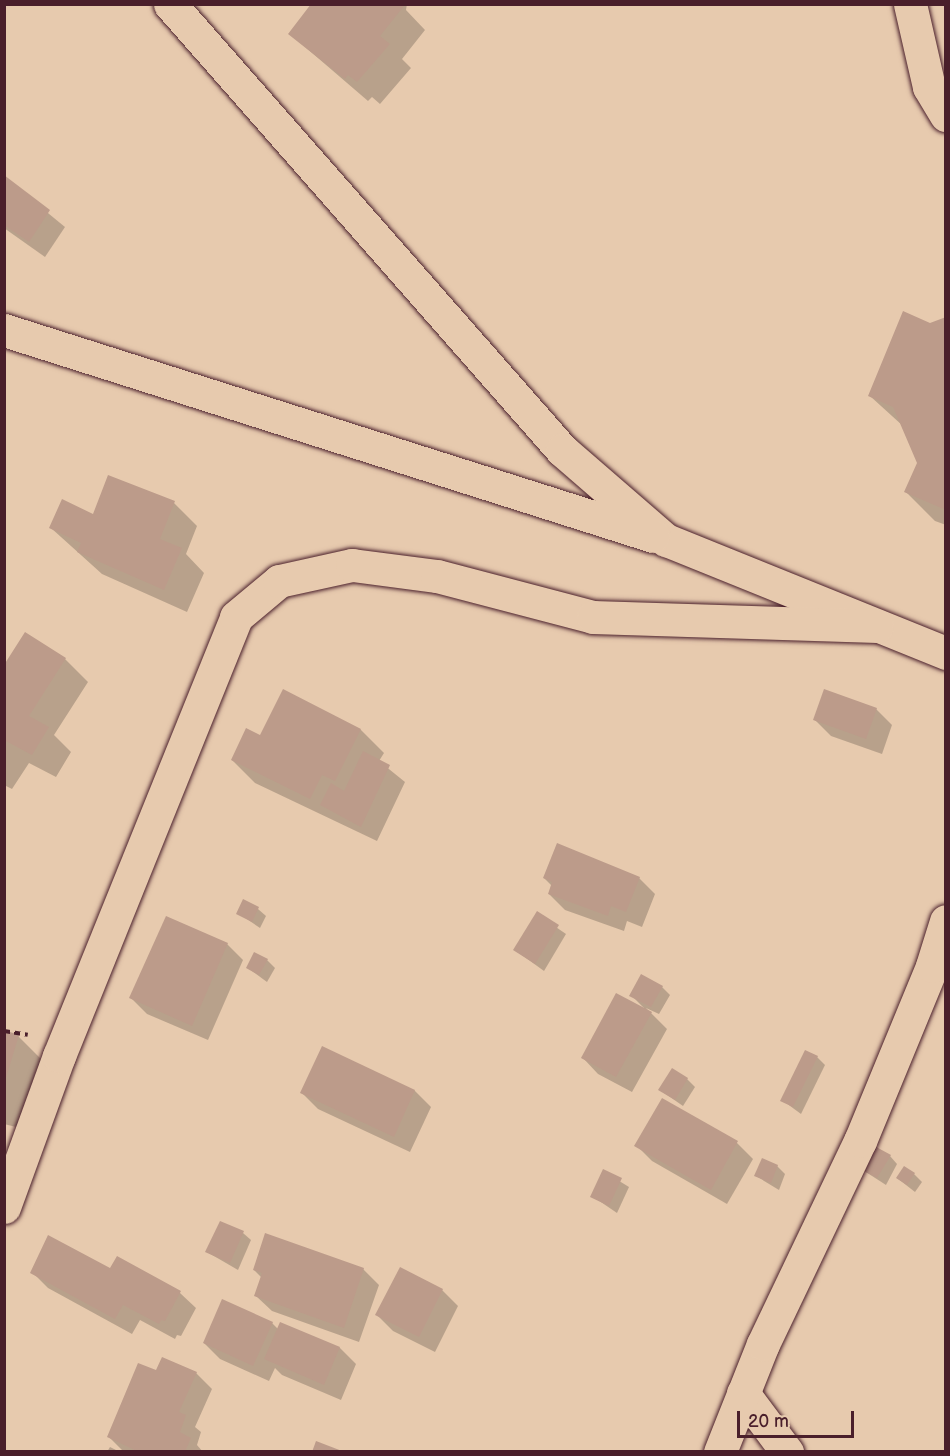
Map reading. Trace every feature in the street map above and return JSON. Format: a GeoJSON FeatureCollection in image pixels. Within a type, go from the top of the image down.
{"type":"FeatureCollection","features":[{"type":"Feature","properties":{"kind":"street"},"geometry":{"type":"LineString","coordinates":[[170,4],[562,450],[666,540]]}},
{"type":"Feature","properties":{"kind":"street"},"geometry":{"type":"LineString","coordinates":[[910,4],[929,87],[945,116]]}},
{"type":"Feature","properties":{"kind":"street"},"geometry":{"type":"LineString","coordinates":[[4,330],[666,540],[945,652]]}},
{"type":"Feature","properties":{"kind":"street"},"geometry":{"type":"LineString","coordinates":[[4,1207],[68,1034],[236,617],[279,581],[352,565],[437,576],[593,617],[877,626]]}},
{"type":"Feature","properties":{"kind":"street"},"geometry":{"type":"LineString","coordinates":[[720,1452],[762,1344],[860,1141],[933,966],[945,921]]}},
{"type":"Feature","properties":{"kind":"street"},"geometry":{"type":"LineString","coordinates":[[743,1394],[787,1452]]}},
{"type":"Feature","properties":{"kind":"building"},"geometry":{"type":"Polygon","coordinates":[[[311,4],[402,4],[404,6],[380,36],[390,44],[357,82],[348,75],[345,79],[288,34],[311,4]]]}},
{"type":"Feature","properties":{"kind":"building"},"geometry":{"type":"Polygon","coordinates":[[[4,175],[50,210],[29,242],[4,225],[4,175]]]}},
{"type":"Feature","properties":{"kind":"building"},"geometry":{"type":"Polygon","coordinates":[[[903,311],[930,323],[946,317],[946,510],[904,492],[917,463],[893,407],[868,396],[903,311]]]}},
{"type":"Feature","properties":{"kind":"building"},"geometry":{"type":"Polygon","coordinates":[[[108,475],[175,501],[160,539],[182,548],[164,590],[77,552],[81,543],[49,528],[62,499],[93,514],[108,475]]]}},
{"type":"Feature","properties":{"kind":"building"},"geometry":{"type":"Polygon","coordinates":[[[25,632],[66,658],[29,716],[49,727],[32,755],[4,740],[4,665],[25,632]]]}},
{"type":"Feature","properties":{"kind":"building"},"geometry":{"type":"Polygon","coordinates":[[[283,689],[361,729],[335,781],[322,775],[310,799],[231,760],[246,728],[260,735],[283,689]]]}},
{"type":"Feature","properties":{"kind":"building"},"geometry":{"type":"Polygon","coordinates":[[[824,689],[877,708],[866,739],[813,720],[824,689]]]}},
{"type":"Feature","properties":{"kind":"building"},"geometry":{"type":"Polygon","coordinates":[[[363,751],[390,765],[361,827],[320,805],[331,783],[344,791],[363,751]]]}},
{"type":"Feature","properties":{"kind":"building"},"geometry":{"type":"Polygon","coordinates":[[[557,843],[640,877],[626,912],[611,906],[608,916],[548,894],[552,882],[543,878],[557,843]]]}},
{"type":"Feature","properties":{"kind":"building"},"geometry":{"type":"Polygon","coordinates":[[[243,899],[259,907],[252,922],[236,914],[243,899]]]}},
{"type":"Feature","properties":{"kind":"building"},"geometry":{"type":"Polygon","coordinates":[[[537,911],[559,925],[535,964],[513,950],[537,911]]]}},
{"type":"Feature","properties":{"kind":"building"},"geometry":{"type":"Polygon","coordinates":[[[166,916],[228,943],[192,1026],[129,998],[166,916]]]}},
{"type":"Feature","properties":{"kind":"building"},"geometry":{"type":"Polygon","coordinates":[[[254,952],[268,959],[259,975],[246,968],[254,952]]]}},
{"type":"Feature","properties":{"kind":"building"},"geometry":{"type":"Polygon","coordinates":[[[641,974],[663,986],[651,1007],[629,996],[641,974]]]}},
{"type":"Feature","properties":{"kind":"building"},"geometry":{"type":"Polygon","coordinates":[[[616,993],[652,1012],[616,1077],[581,1058],[616,993]]]}},
{"type":"Feature","properties":{"kind":"building"},"geometry":{"type":"Polygon","coordinates":[[[4,1030],[19,1035],[5,1081],[4,1081],[4,1030]]]}},
{"type":"Feature","properties":{"kind":"building"},"geometry":{"type":"Polygon","coordinates":[[[322,1046],[415,1090],[394,1137],[300,1093],[322,1046]]]}},
{"type":"Feature","properties":{"kind":"building"},"geometry":{"type":"Polygon","coordinates":[[[805,1050],[818,1056],[793,1107],[780,1101],[805,1050]]]}},
{"type":"Feature","properties":{"kind":"building"},"geometry":{"type":"Polygon","coordinates":[[[672,1068],[688,1078],[675,1100],[658,1090],[672,1068]]]}},
{"type":"Feature","properties":{"kind":"building"},"geometry":{"type":"Polygon","coordinates":[[[662,1098],[738,1141],[711,1190],[634,1146],[662,1098]]]}},
{"type":"Feature","properties":{"kind":"building"},"geometry":{"type":"Polygon","coordinates":[[[867,1142],[891,1155],[877,1178],[853,1165],[867,1142]]]}},
{"type":"Feature","properties":{"kind":"building"},"geometry":{"type":"Polygon","coordinates":[[[762,1158],[778,1165],[771,1183],[754,1176],[762,1158]]]}},
{"type":"Feature","properties":{"kind":"building"},"geometry":{"type":"Polygon","coordinates":[[[904,1166],[915,1173],[907,1185],[896,1178],[904,1166]]]}},
{"type":"Feature","properties":{"kind":"building"},"geometry":{"type":"Polygon","coordinates":[[[603,1169],[622,1178],[609,1206],[590,1197],[603,1169]]]}},
{"type":"Feature","properties":{"kind":"building"},"geometry":{"type":"Polygon","coordinates":[[[220,1221],[244,1231],[230,1263],[205,1252],[220,1221]]]}},
{"type":"Feature","properties":{"kind":"building"},"geometry":{"type":"Polygon","coordinates":[[[265,1233],[364,1268],[344,1328],[254,1296],[262,1273],[253,1270],[265,1233]]]}},
{"type":"Feature","properties":{"kind":"building"},"geometry":{"type":"Polygon","coordinates":[[[48,1235],[110,1268],[117,1256],[181,1291],[165,1321],[161,1320],[159,1324],[123,1305],[115,1319],[30,1273],[48,1235]]]}},
{"type":"Feature","properties":{"kind":"building"},"geometry":{"type":"Polygon","coordinates":[[[400,1267],[443,1289],[419,1337],[375,1315],[400,1267]]]}},
{"type":"Feature","properties":{"kind":"building"},"geometry":{"type":"Polygon","coordinates":[[[222,1299],[273,1322],[253,1366],[203,1343],[222,1299]]]}},
{"type":"Feature","properties":{"kind":"building"},"geometry":{"type":"Polygon","coordinates":[[[280,1322],[340,1347],[324,1385],[264,1359],[280,1322]]]}},
{"type":"Feature","properties":{"kind":"building"},"geometry":{"type":"Polygon","coordinates":[[[162,1357],[197,1372],[179,1412],[186,1415],[180,1432],[191,1438],[185,1452],[139,1452],[107,1437],[138,1363],[156,1370],[162,1357]]]}},
{"type":"Feature","properties":{"kind":"building"},"geometry":{"type":"Polygon","coordinates":[[[316,1441],[342,1451],[342,1452],[312,1452],[316,1441]]]}}]}
